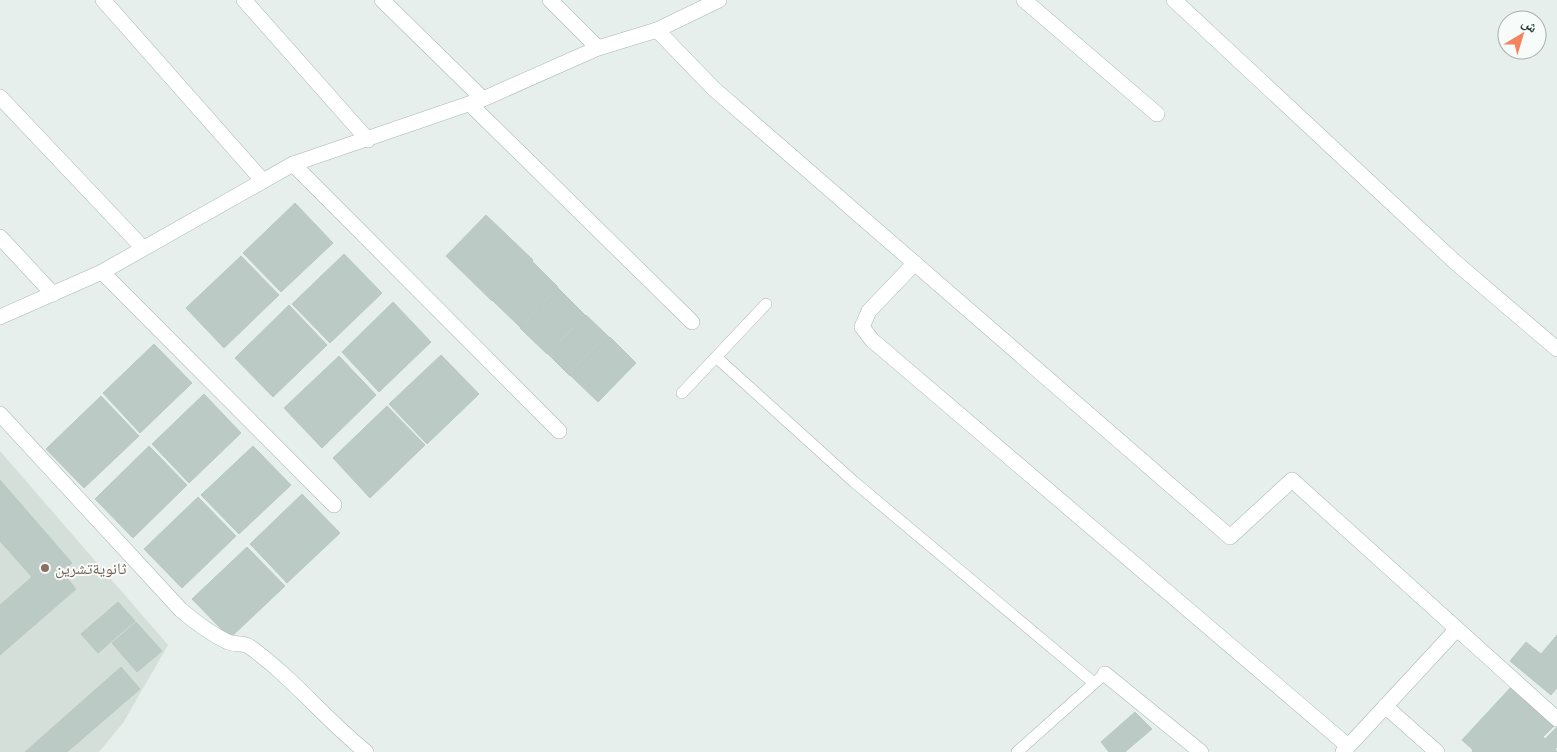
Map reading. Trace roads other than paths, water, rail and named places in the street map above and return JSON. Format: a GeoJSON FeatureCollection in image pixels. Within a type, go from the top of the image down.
{"type":"FeatureCollection","features":[{"type":"Feature","properties":{"kind":"street"},"geometry":{"type":"LineString","coordinates":[[103,0],[263,181]]}},
{"type":"Feature","properties":{"kind":"street"},"geometry":{"type":"LineString","coordinates":[[244,0],[368,140]]}},
{"type":"Feature","properties":{"kind":"street"},"geometry":{"type":"LineString","coordinates":[[382,0],[476,102],[692,322]]}},
{"type":"Feature","properties":{"kind":"street"},"geometry":{"type":"LineString","coordinates":[[550,0],[598,48]]}},
{"type":"Feature","properties":{"kind":"street"},"geometry":{"type":"LineString","coordinates":[[0,317],[102,272],[293,164],[476,102],[598,48],[657,30],[719,0]]}},
{"type":"Feature","properties":{"kind":"street"},"geometry":{"type":"LineString","coordinates":[[1024,0],[1157,114]]}},
{"type":"Feature","properties":{"kind":"street"},"geometry":{"type":"LineString","coordinates":[[1174,0],[1455,262],[1557,350]]}},
{"type":"Feature","properties":{"kind":"street"},"geometry":{"type":"LineString","coordinates":[[657,30],[714,89],[1230,537],[1292,480],[1557,719]]}},
{"type":"Feature","properties":{"kind":"street"},"geometry":{"type":"LineString","coordinates":[[0,97],[143,248]]}},
{"type":"Feature","properties":{"kind":"street"},"geometry":{"type":"LineString","coordinates":[[293,164],[559,431]]}},
{"type":"Feature","properties":{"kind":"street"},"geometry":{"type":"LineString","coordinates":[[0,237],[53,294]]}},
{"type":"Feature","properties":{"kind":"street"},"geometry":{"type":"LineString","coordinates":[[915,263],[869,311],[862,327],[872,340],[1346,749],[1457,629]]}},
{"type":"Feature","properties":{"kind":"street"},"geometry":{"type":"LineString","coordinates":[[102,272],[334,505]]}},
{"type":"Feature","properties":{"kind":"street"},"geometry":{"type":"LineString","coordinates":[[0,414],[181,610],[201,626],[230,643],[248,645],[298,687],[343,733],[366,752]]}},
{"type":"Feature","properties":{"kind":"street"},"geometry":{"type":"LineString","coordinates":[[1100,678],[1201,752]]}},
{"type":"Feature","properties":{"kind":"street"},"geometry":{"type":"LineString","coordinates":[[1385,706],[1437,752]]}},
{"type":"Feature","properties":{"kind":"lane"},"geometry":{"type":"LineString","coordinates":[[682,393],[766,304]]}},
{"type":"Feature","properties":{"kind":"lane"},"geometry":{"type":"LineString","coordinates":[[716,357],[852,481],[1100,678],[1017,752]]}},
{"type":"Feature","properties":{"kind":"place","name":"ثانويةتشرين"},"geometry":{"type":"Point","coordinates":[45,568]}}]}
